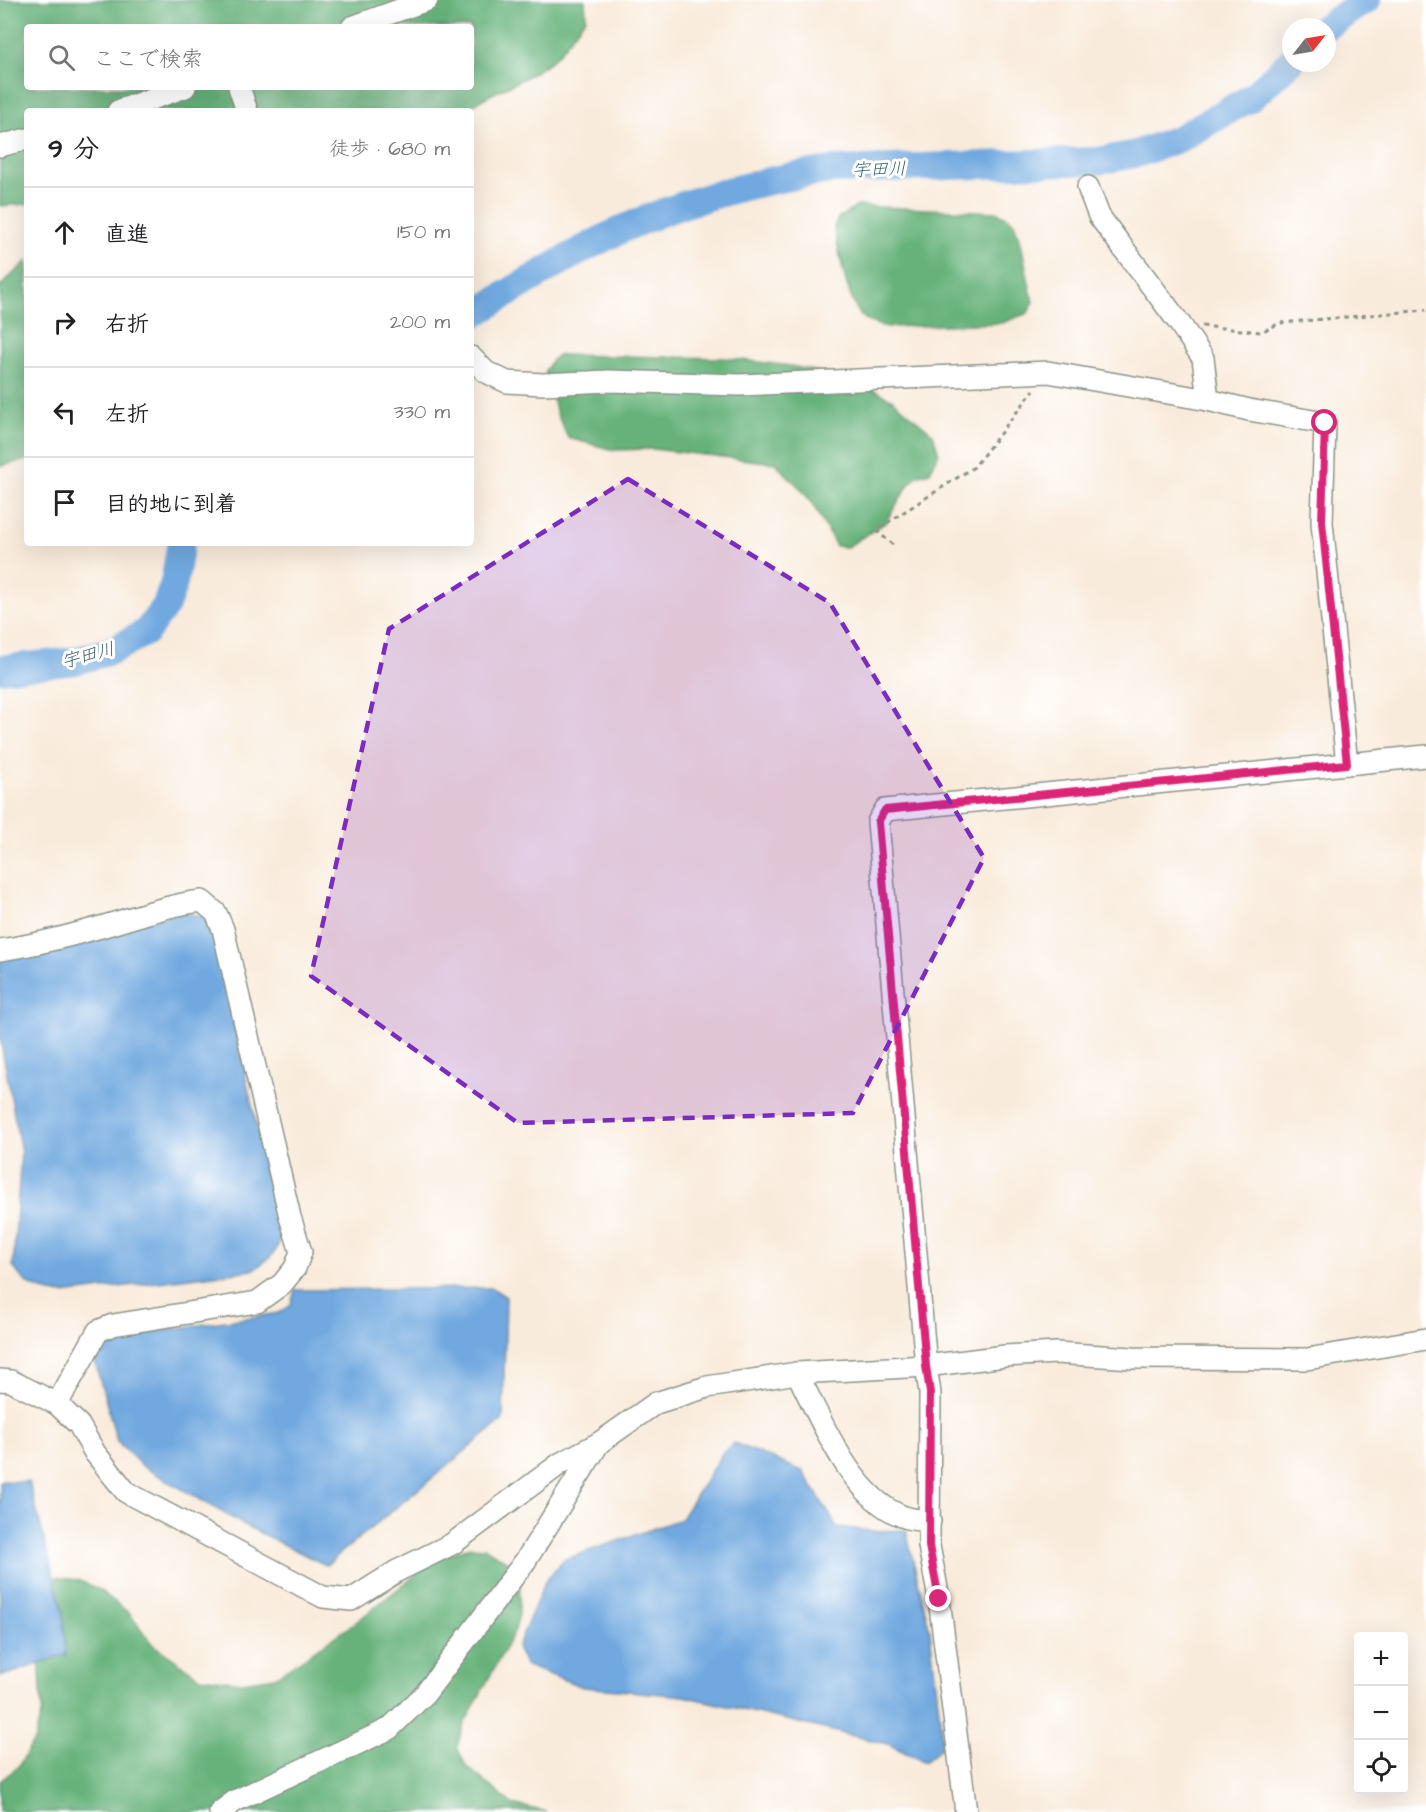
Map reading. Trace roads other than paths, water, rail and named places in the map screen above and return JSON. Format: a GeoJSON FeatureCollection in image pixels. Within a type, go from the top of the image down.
{"type":"FeatureCollection","features":[{"type":"Feature","properties":{"kind":"street"},"geometry":{"type":"LineString","coordinates":[[360,24],[427,0]]}},
{"type":"Feature","properties":{"kind":"street"},"geometry":{"type":"LineString","coordinates":[[126,108],[177,90]]}},
{"type":"Feature","properties":{"kind":"street"},"geometry":{"type":"LineString","coordinates":[[240,90],[246,108]]}},
{"type":"Feature","properties":{"kind":"street"},"geometry":{"type":"LineString","coordinates":[[0,146],[24,140]]}},
{"type":"Feature","properties":{"kind":"street"},"geometry":{"type":"LineString","coordinates":[[1088,187],[1099,216],[1203,358],[1208,400]]}},
{"type":"Feature","properties":{"kind":"street"},"geometry":{"type":"LineString","coordinates":[[474,360],[486,372],[507,382],[543,384],[609,381],[739,385],[1048,372],[1325,423],[1322,522],[1347,764]]}},
{"type":"Feature","properties":{"kind":"street"},"geometry":{"type":"LineString","coordinates":[[966,1812],[939,1599],[929,1546],[930,1393],[878,822],[885,810],[1426,756]]}},
{"type":"Feature","properties":{"kind":"street"},"geometry":{"type":"LineString","coordinates":[[0,950],[23,947],[92,930],[182,903],[202,901],[216,913],[224,929],[290,1217],[301,1252],[295,1268],[282,1284],[257,1302],[113,1325],[98,1331],[57,1404]]}},
{"type":"Feature","properties":{"kind":"street"},"geometry":{"type":"LineString","coordinates":[[0,1380],[11,1381],[57,1404],[79,1425],[95,1453],[126,1492],[323,1597],[351,1600],[397,1571],[452,1544],[561,1463],[599,1443],[656,1403],[707,1388],[797,1373],[926,1366],[1005,1356],[1056,1353],[1133,1358],[1307,1359],[1426,1339]]}},
{"type":"Feature","properties":{"kind":"street"},"geometry":{"type":"LineString","coordinates":[[797,1373],[848,1470],[878,1504],[903,1517],[930,1521]]}},
{"type":"Feature","properties":{"kind":"street"},"geometry":{"type":"LineString","coordinates":[[220,1812],[235,1801],[389,1729],[405,1715],[425,1694],[526,1560],[599,1443]]}},
{"type":"Feature","properties":{"kind":"water"},"geometry":{"type":"Polygon","coordinates":[[[181,913],[205,916],[212,924],[281,1236],[277,1248],[271,1256],[253,1270],[63,1294],[34,1287],[23,1279],[13,1266],[21,1152],[0,1037],[0,957],[181,913]]]}},
{"type":"Feature","properties":{"kind":"water"},"geometry":{"type":"Polygon","coordinates":[[[492,1288],[506,1297],[503,1420],[326,1565],[248,1527],[142,1466],[117,1441],[95,1362],[111,1338],[279,1313],[291,1305],[295,1290],[492,1288]]]}},
{"type":"Feature","properties":{"kind":"water"},"geometry":{"type":"Polygon","coordinates":[[[734,1443],[803,1471],[837,1527],[871,1531],[906,1530],[930,1631],[943,1746],[925,1762],[888,1744],[684,1696],[583,1687],[526,1666],[517,1648],[545,1582],[563,1560],[681,1519],[723,1452],[734,1443]]]}},
{"type":"Feature","properties":{"kind":"water"},"geometry":{"type":"Polygon","coordinates":[[[0,1481],[29,1482],[63,1611],[66,1655],[0,1677],[0,1481]]]}},
{"type":"Feature","properties":{"kind":"waterway","name":"宇田川"},"geometry":{"type":"LineString","coordinates":[[1336,20],[1367,0]]}},
{"type":"Feature","properties":{"kind":"waterway","name":"宇田川"},"geometry":{"type":"LineString","coordinates":[[474,314],[555,265],[620,230],[665,211],[712,196],[784,178],[832,170],[1098,161],[1136,154],[1178,139],[1252,97],[1282,69]]}},
{"type":"Feature","properties":{"kind":"waterway","name":"宇田川"},"geometry":{"type":"LineString","coordinates":[[0,669],[75,661],[111,651],[146,632],[166,605],[174,583],[180,546]]}}]}
